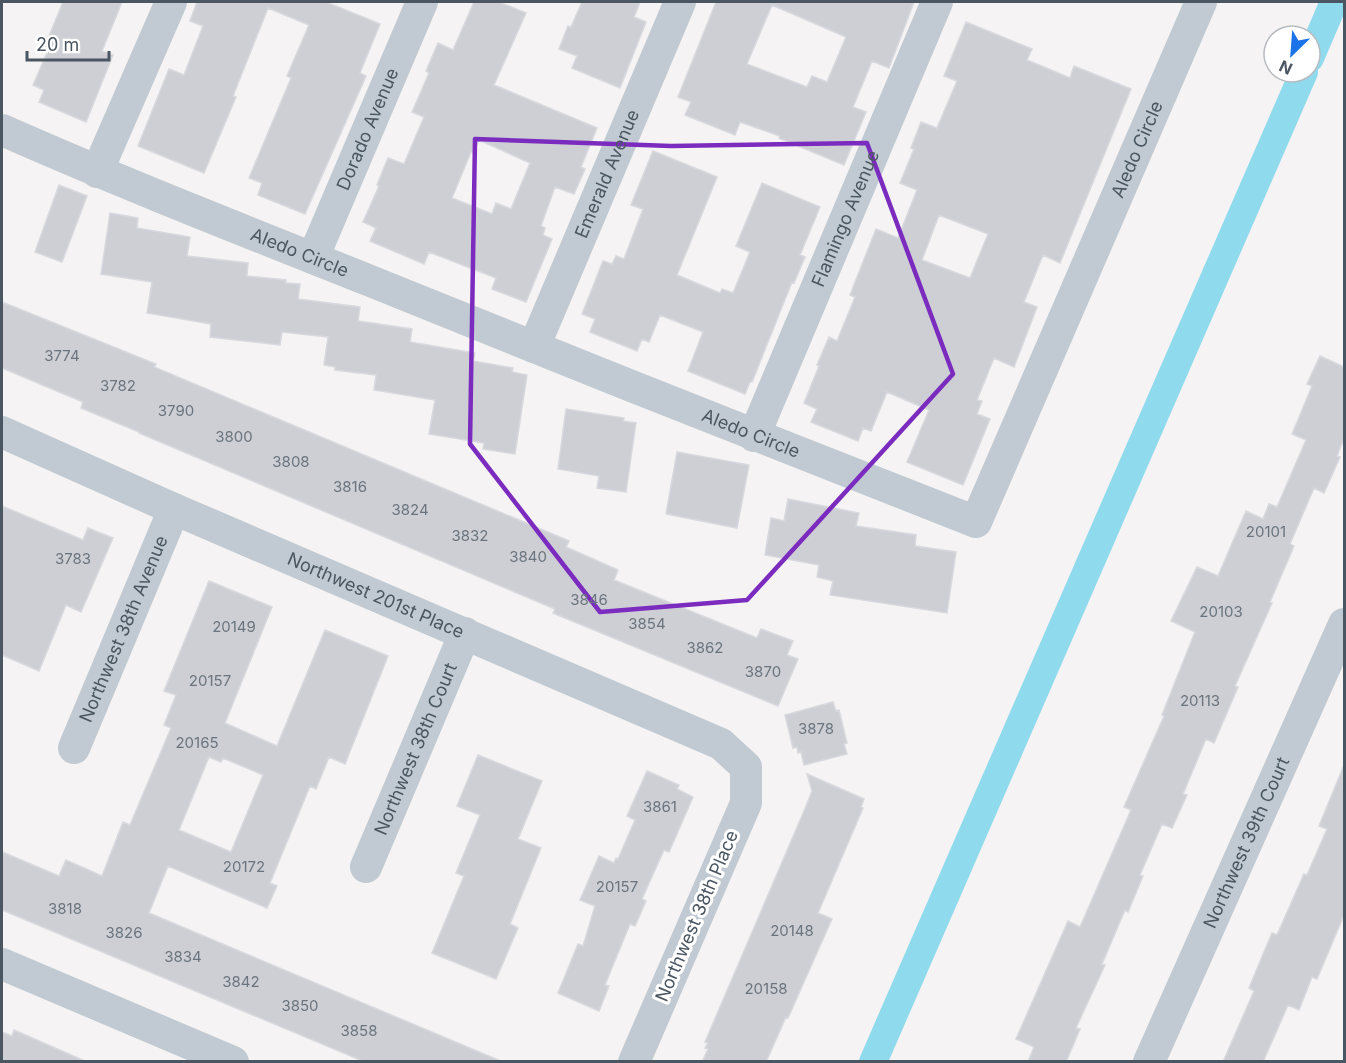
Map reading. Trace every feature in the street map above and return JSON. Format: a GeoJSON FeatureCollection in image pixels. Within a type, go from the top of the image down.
{"type":"FeatureCollection","features":[{"type":"Feature","properties":{"kind":"street"},"geometry":{"type":"LineString","coordinates":[[98,172],[171,2]]}},
{"type":"Feature","properties":{"kind":"street","name":"Dorado Avenue"},"geometry":{"type":"LineString","coordinates":[[313,258],[422,2]]}},
{"type":"Feature","properties":{"kind":"street","name":"Emerald Avenue"},"geometry":{"type":"LineString","coordinates":[[534,347],[680,2]]}},
{"type":"Feature","properties":{"kind":"street","name":"Flamingo Avenue"},"geometry":{"type":"LineString","coordinates":[[754,436],[937,2]]}},
{"type":"Feature","properties":{"kind":"street","name":"Aledo Circle"},"geometry":{"type":"LineString","coordinates":[[2,130],[98,172],[754,436],[976,522],[1201,2]]}},
{"type":"Feature","properties":{"kind":"street","name":"Northwest 201st Place"},"geometry":{"type":"LineString","coordinates":[[2,432],[174,509],[720,744],[746,766]]}},
{"type":"Feature","properties":{"kind":"street","name":"Northwest 38th Avenue"},"geometry":{"type":"LineString","coordinates":[[74,748],[174,509]]}},
{"type":"Feature","properties":{"kind":"street","name":"Northwest 39th Court"},"geometry":{"type":"LineString","coordinates":[[1149,1062],[1344,624]]}},
{"type":"Feature","properties":{"kind":"street","name":"Northwest 38th Court"},"geometry":{"type":"LineString","coordinates":[[366,867],[465,633]]}},
{"type":"Feature","properties":{"kind":"street","name":"Northwest 38th Place"},"geometry":{"type":"LineString","coordinates":[[634,1062],[746,803],[746,766]]}},
{"type":"Feature","properties":{"kind":"street"},"geometry":{"type":"LineString","coordinates":[[2,964],[234,1062]]}},
{"type":"Feature","properties":{"kind":"highlighted area"},"geometry":{"type":"Polygon","coordinates":[[[475,139],[671,146],[867,143],[953,374],[747,600],[600,612],[470,444],[475,139]]]}},
{"type":"Feature","properties":{"kind":"building"},"geometry":{"type":"Polygon","coordinates":[[[63,2],[122,2],[102,51],[113,55],[86,122],[39,102],[44,90],[33,85],[49,48],[45,46],[63,2]]]}},
{"type":"Feature","properties":{"kind":"building"},"geometry":{"type":"Polygon","coordinates":[[[197,2],[326,2],[380,24],[360,73],[366,76],[305,214],[258,195],[262,183],[249,178],[291,78],[287,76],[309,25],[268,8],[233,96],[236,97],[204,173],[138,146],[169,69],[184,75],[203,26],[190,21],[197,2]]]}},
{"type":"Feature","properties":{"kind":"building"},"geometry":{"type":"Polygon","coordinates":[[[474,2],[499,2],[526,13],[494,85],[597,128],[581,167],[585,169],[574,194],[555,187],[541,226],[545,228],[543,235],[552,239],[526,302],[492,289],[496,278],[429,252],[424,264],[370,241],[376,228],[363,222],[379,186],[377,185],[388,158],[404,164],[424,117],[412,112],[429,73],[426,71],[438,43],[453,50],[474,2]],[[479,140],[473,153],[471,152],[452,198],[492,214],[496,203],[511,209],[530,163],[479,140]]]}},
{"type":"Feature","properties":{"kind":"building"},"geometry":{"type":"Polygon","coordinates":[[[582,2],[640,2],[634,17],[646,22],[620,88],[572,68],[577,56],[559,49],[568,26],[571,27],[582,2]]]}},
{"type":"Feature","properties":{"kind":"building"},"geometry":{"type":"Polygon","coordinates":[[[716,2],[914,2],[889,68],[872,61],[853,107],[866,112],[844,165],[779,138],[780,136],[740,122],[735,135],[685,115],[691,102],[678,97],[716,2]],[[772,5],[747,64],[807,87],[812,76],[827,82],[846,37],[772,5]]]}},
{"type":"Feature","properties":{"kind":"building"},"geometry":{"type":"Polygon","coordinates":[[[966,22],[1032,49],[1027,60],[1070,78],[1074,66],[1131,89],[1060,263],[1043,255],[1024,302],[1037,307],[1014,367],[994,358],[977,400],[982,401],[977,414],[990,419],[963,485],[907,462],[929,410],[887,392],[871,431],[863,428],[858,441],[811,422],[817,409],[804,403],[829,337],[837,341],[855,297],[850,295],[876,229],[898,238],[917,190],[900,183],[914,149],[911,148],[921,122],[937,128],[957,81],[944,76],[966,22]],[[939,215],[922,260],[970,278],[988,234],[939,215]]]}},
{"type":"Feature","properties":{"kind":"building"},"geometry":{"type":"Polygon","coordinates":[[[653,151],[717,177],[677,275],[720,293],[722,289],[733,293],[750,252],[736,246],[762,183],[820,207],[800,255],[805,257],[794,283],[792,282],[752,382],[745,394],[688,371],[703,332],[660,315],[649,342],[642,339],[637,351],[590,332],[595,319],[582,314],[603,261],[612,264],[616,256],[624,259],[643,209],[631,205],[653,151]]]}},
{"type":"Feature","properties":{"kind":"building"},"geometry":{"type":"Polygon","coordinates":[[[59,185],[87,196],[62,262],[35,252],[59,185]]]}},
{"type":"Feature","properties":{"kind":"building"},"geometry":{"type":"Polygon","coordinates":[[[110,213],[138,218],[137,228],[190,237],[187,256],[248,263],[247,276],[286,280],[286,283],[300,284],[298,299],[360,307],[358,321],[412,329],[410,342],[475,353],[473,361],[513,368],[512,372],[527,375],[515,454],[483,449],[484,443],[429,434],[435,400],[374,390],[376,375],[335,370],[335,367],[324,365],[328,337],[282,332],[280,345],[210,337],[211,324],[147,313],[152,282],[101,274],[110,213]]]}},
{"type":"Feature","properties":{"kind":"building"},"geometry":{"type":"Polygon","coordinates":[[[2,302],[156,364],[154,367],[569,541],[566,547],[618,570],[614,580],[757,638],[761,629],[793,641],[787,655],[798,659],[778,706],[553,613],[555,609],[81,408],[83,402],[2,368],[2,302]]]}},
{"type":"Feature","properties":{"kind":"building"},"geometry":{"type":"Polygon","coordinates":[[[1320,356],[1344,367],[1344,438],[1337,456],[1340,457],[1324,493],[1314,488],[1290,544],[1294,546],[1270,602],[1272,603],[1235,686],[1238,687],[1214,743],[1206,739],[1183,794],[1187,795],[1172,828],[1162,824],[1140,875],[1143,876],[1128,912],[1125,910],[1102,964],[1105,965],[1076,1028],[1080,1029],[1066,1062],[1028,1062],[1034,1047],[1016,1039],[1068,921],[1080,927],[1131,810],[1124,807],[1164,716],[1162,715],[1195,632],[1171,621],[1197,567],[1218,576],[1246,511],[1263,519],[1269,504],[1277,507],[1306,440],[1292,434],[1312,386],[1307,384],[1320,356]]]}},
{"type":"Feature","properties":{"kind":"building"},"geometry":{"type":"Polygon","coordinates":[[[566,409],[624,418],[623,421],[636,423],[626,492],[597,488],[599,476],[558,469],[566,409]]]}},
{"type":"Feature","properties":{"kind":"building"},"geometry":{"type":"Polygon","coordinates":[[[677,452],[749,465],[737,528],[666,514],[677,452]]]}},
{"type":"Feature","properties":{"kind":"building"},"geometry":{"type":"Polygon","coordinates":[[[788,499],[859,513],[856,526],[916,535],[915,546],[956,552],[947,613],[830,595],[833,581],[817,577],[819,565],[765,555],[771,518],[784,521],[788,499]]]}},
{"type":"Feature","properties":{"kind":"building"},"geometry":{"type":"Polygon","coordinates":[[[2,506],[83,540],[88,528],[113,538],[81,612],[66,605],[39,671],[2,655],[2,506]]]}},
{"type":"Feature","properties":{"kind":"building"},"geometry":{"type":"Polygon","coordinates":[[[209,581],[272,607],[225,723],[277,746],[325,630],[388,656],[345,764],[329,757],[316,789],[310,786],[270,883],[277,886],[267,908],[168,866],[149,913],[503,1062],[365,1062],[2,910],[2,852],[59,876],[66,860],[102,876],[123,822],[130,825],[171,728],[164,725],[176,695],[164,691],[209,581]],[[209,757],[179,830],[231,852],[263,775],[223,758],[221,762],[209,757]]]}},
{"type":"Feature","properties":{"kind":"building"},"geometry":{"type":"Polygon","coordinates":[[[833,702],[836,711],[839,710],[847,743],[844,744],[847,754],[804,765],[801,752],[798,753],[797,747],[793,748],[785,715],[833,702]]]}},
{"type":"Feature","properties":{"kind":"building"},"geometry":{"type":"Polygon","coordinates":[[[478,755],[542,781],[518,839],[541,848],[510,924],[518,928],[496,979],[432,953],[464,876],[456,873],[480,815],[457,806],[478,755]]]}},
{"type":"Feature","properties":{"kind":"building"},"geometry":{"type":"Polygon","coordinates":[[[1344,765],[1344,915],[1317,979],[1312,977],[1299,1010],[1288,1005],[1263,1062],[1223,1062],[1254,991],[1249,988],[1272,933],[1277,935],[1327,829],[1319,826],[1344,765]]]}},
{"type":"Feature","properties":{"kind":"building"},"geometry":{"type":"Polygon","coordinates":[[[647,771],[679,785],[677,789],[693,797],[669,852],[664,850],[642,899],[646,901],[635,926],[630,924],[605,985],[609,986],[599,1011],[558,993],[578,944],[583,946],[595,906],[580,900],[599,856],[614,863],[616,858],[618,859],[635,820],[627,816],[647,771]]]}},
{"type":"Feature","properties":{"kind":"building"},"geometry":{"type":"Polygon","coordinates":[[[807,774],[864,799],[861,807],[863,808],[818,913],[832,919],[766,1062],[702,1062],[708,1049],[705,1048],[708,1043],[705,1042],[812,791],[807,774]]]}},
{"type":"Feature","properties":{"kind":"building"},"geometry":{"type":"Polygon","coordinates":[[[14,1030],[87,1062],[2,1062],[2,1032],[12,1036],[14,1030]]]}},
{"type":"Feature","properties":{"kind":"waterway"},"geometry":{"type":"LineString","coordinates":[[1322,30],[1334,2]]}},
{"type":"Feature","properties":{"kind":"waterway"},"geometry":{"type":"LineString","coordinates":[[873,1062],[1299,84]]}}]}
